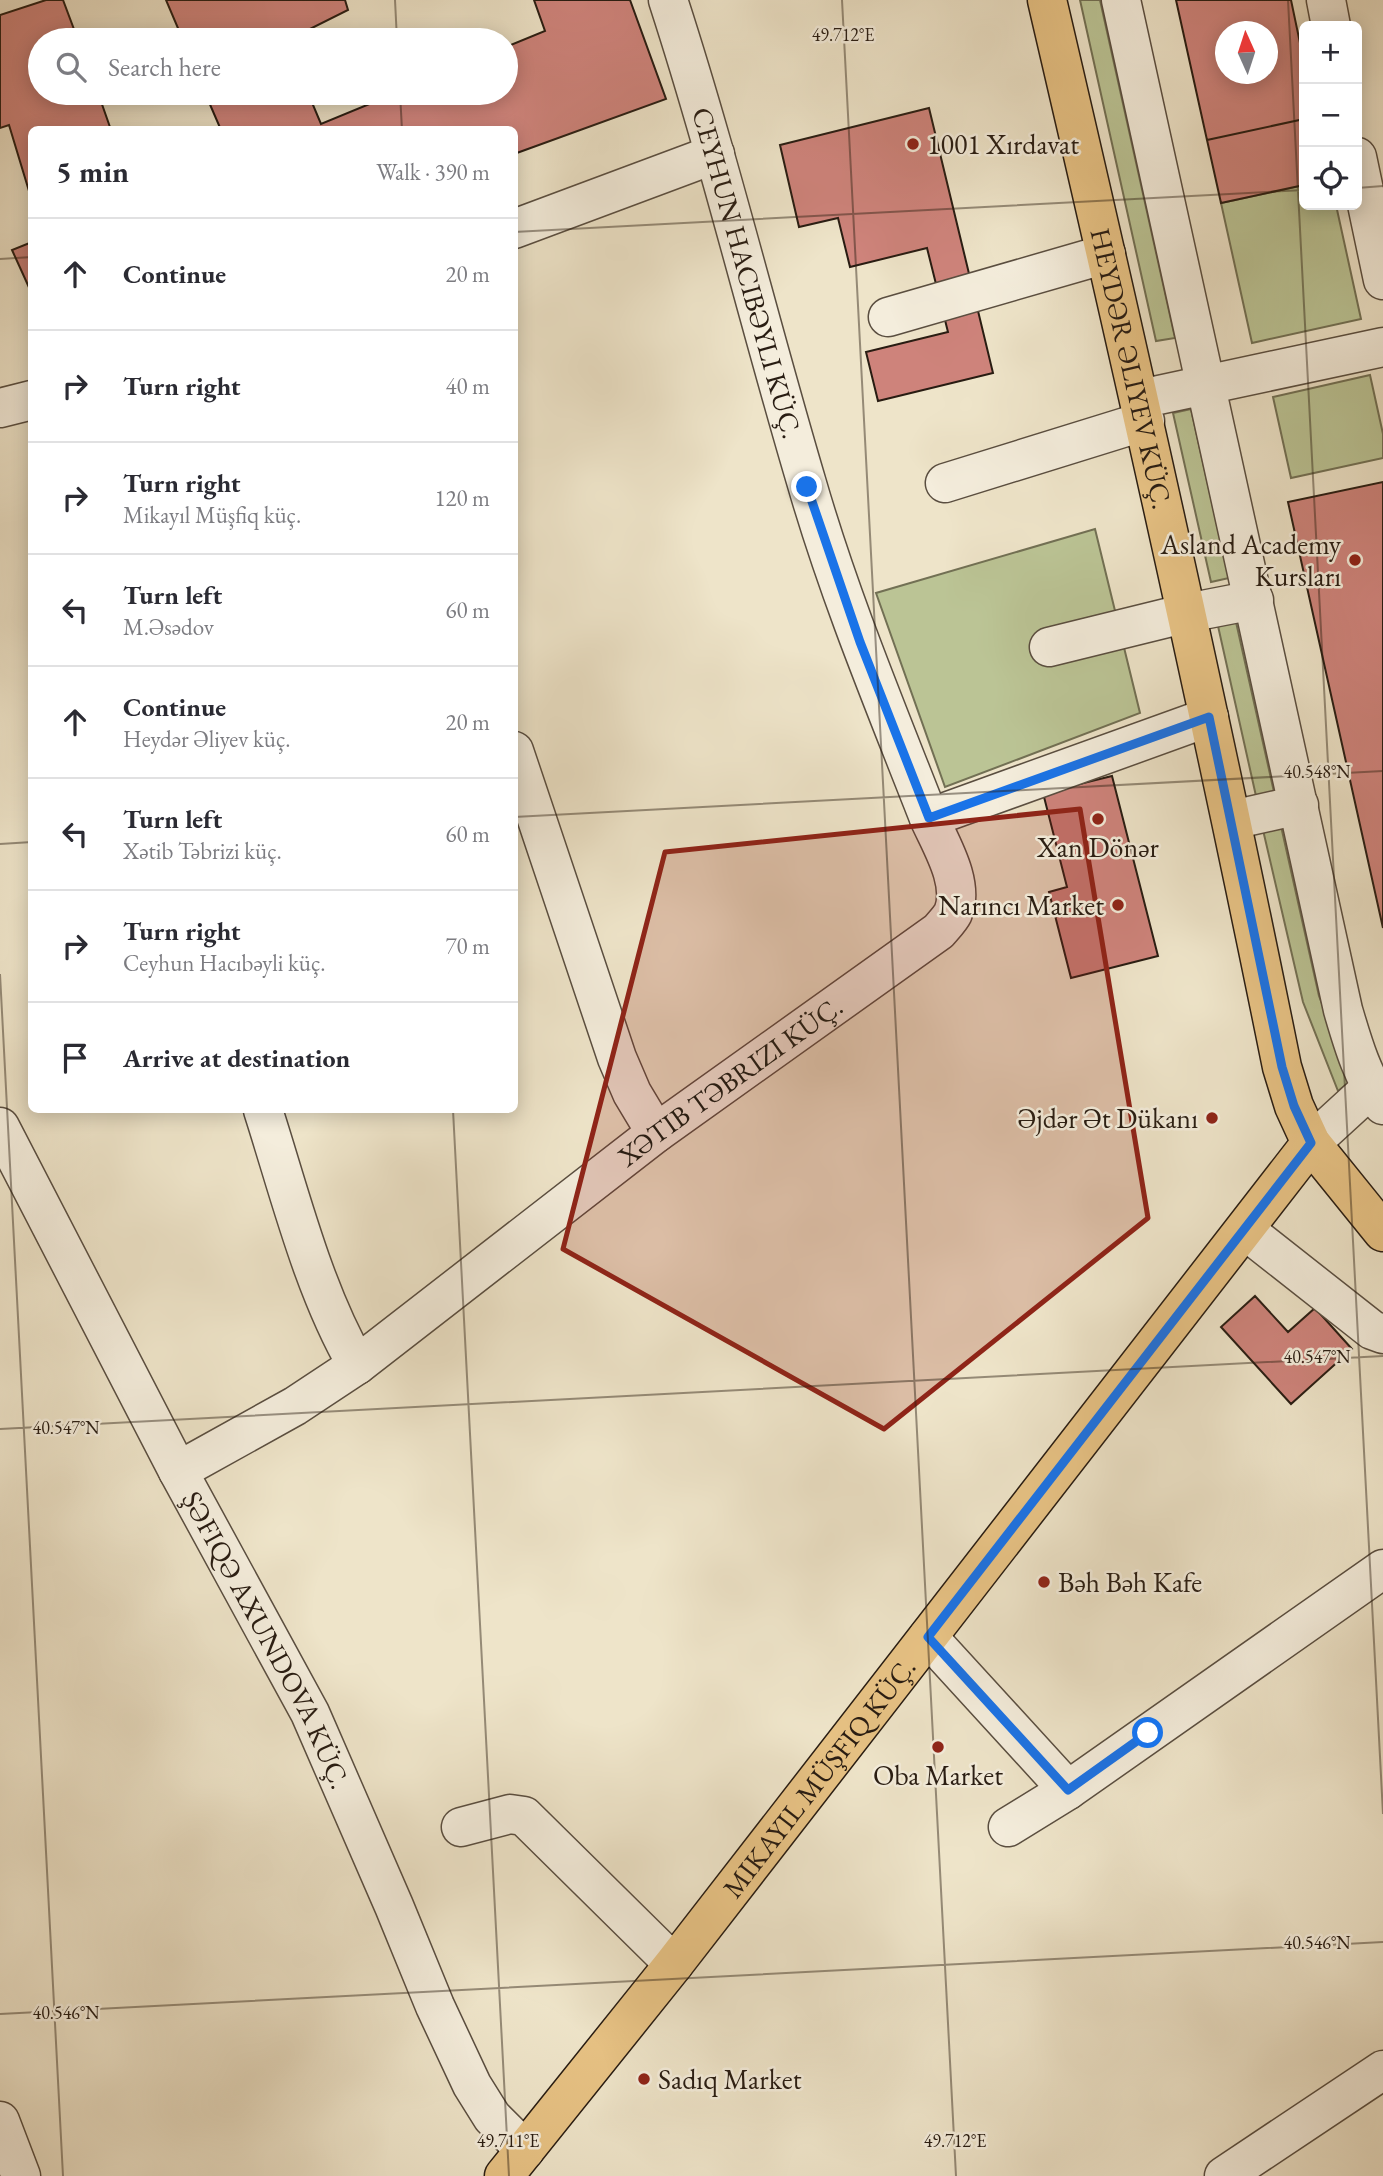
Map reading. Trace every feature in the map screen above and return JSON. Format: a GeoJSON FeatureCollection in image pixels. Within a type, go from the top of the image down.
{"type":"FeatureCollection","features":[{"type":"Feature","properties":{"kind":"main road","name":"HEYDƏR ƏLIYEV KÜÇ."},"geometry":{"type":"LineString","coordinates":[[1047,0],[1187,613],[1282,1067],[1294,1106],[1311,1143]]}},
{"type":"Feature","properties":{"kind":"main road"},"geometry":{"type":"LineString","coordinates":[[514,2163],[674,1964],[1311,1143],[1383,1232]]}},
{"type":"Feature","properties":{"kind":"street","name":"XƏTIB TƏBRIZI KÜÇ."},"geometry":{"type":"LineString","coordinates":[[178,1471],[295,1406],[357,1365],[656,1133],[939,931],[953,914],[955,879],[860,642],[807,487],[715,154],[668,0]]}},
{"type":"Feature","properties":{"kind":"street"},"geometry":{"type":"LineString","coordinates":[[1121,0],[1343,1010],[1356,1055],[1377,1097],[1311,1143]]}},
{"type":"Feature","properties":{"kind":"street"},"geometry":{"type":"LineString","coordinates":[[1326,0],[1330,21]]}},
{"type":"Feature","properties":{"kind":"street"},"geometry":{"type":"LineString","coordinates":[[518,228],[715,154]]}},
{"type":"Feature","properties":{"kind":"street"},"geometry":{"type":"LineString","coordinates":[[1367,174],[1383,280]]}},
{"type":"Feature","properties":{"kind":"street"},"geometry":{"type":"LineString","coordinates":[[888,317],[1106,254]]}},
{"type":"Feature","properties":{"kind":"street"},"geometry":{"type":"LineString","coordinates":[[946,483],[1207,384],[1383,347]]}},
{"type":"Feature","properties":{"kind":"street"},"geometry":{"type":"LineString","coordinates":[[1049,647],[1187,613],[1254,600]]}},
{"type":"Feature","properties":{"kind":"street"},"geometry":{"type":"LineString","coordinates":[[929,818],[1209,717]]}},
{"type":"Feature","properties":{"kind":"street"},"geometry":{"type":"LineString","coordinates":[[518,763],[617,1058],[632,1093],[656,1133]]}},
{"type":"Feature","properties":{"kind":"street"},"geometry":{"type":"LineString","coordinates":[[1232,820],[1299,805]]}},
{"type":"Feature","properties":{"kind":"street"},"geometry":{"type":"LineString","coordinates":[[263,1113],[326,1302],[341,1338],[357,1365]]}},
{"type":"Feature","properties":{"kind":"street","name":"ŞƏFIQƏ AXUNDOVA KÜÇ."},"geometry":{"type":"LineString","coordinates":[[4,1145],[310,1713],[435,2006],[472,2085],[514,2163]]}},
{"type":"Feature","properties":{"kind":"street"},"geometry":{"type":"LineString","coordinates":[[1245,1230],[1372,1330],[1383,1334]]}},
{"type":"Feature","properties":{"kind":"street"},"geometry":{"type":"LineString","coordinates":[[1008,1827],[1068,1790],[1383,1569]]}},
{"type":"Feature","properties":{"kind":"street"},"geometry":{"type":"LineString","coordinates":[[928,1637],[1068,1790]]}},
{"type":"Feature","properties":{"kind":"street"},"geometry":{"type":"LineString","coordinates":[[461,1827],[510,1814],[524,1816],[674,1964]]}},
{"type":"Feature","properties":{"kind":"street"},"geometry":{"type":"LineString","coordinates":[[1224,2176],[1383,2070]]}},
{"type":"Feature","properties":{"kind":"street"},"geometry":{"type":"LineString","coordinates":[[0,2121],[21,2176]]}},
{"type":"Feature","properties":{"kind":"highlighted area"},"geometry":{"type":"Polygon","coordinates":[[[1080,809],[1148,1218],[884,1429],[563,1249],[665,852],[1080,809]]]}},
{"type":"Feature","properties":{"kind":"green space"},"geometry":{"type":"Polygon","coordinates":[[[1080,0],[1100,0],[1175,338],[1156,341],[1080,0]]]}},
{"type":"Feature","properties":{"kind":"green space"},"geometry":{"type":"Polygon","coordinates":[[[1299,186],[1299,210],[1337,210],[1361,319],[1252,343],[1221,203],[1299,186]]]}},
{"type":"Feature","properties":{"kind":"green space"},"geometry":{"type":"Polygon","coordinates":[[[1370,375],[1383,434],[1383,458],[1291,478],[1273,397],[1370,375]]]}},
{"type":"Feature","properties":{"kind":"green space"},"geometry":{"type":"Polygon","coordinates":[[[1191,409],[1229,578],[1211,582],[1173,413],[1191,409]]]}},
{"type":"Feature","properties":{"kind":"green space"},"geometry":{"type":"Polygon","coordinates":[[[1095,529],[1140,713],[945,787],[876,593],[1095,529]]]}},
{"type":"Feature","properties":{"kind":"green space"},"geometry":{"type":"Polygon","coordinates":[[[1236,622],[1274,792],[1256,796],[1218,626],[1236,622]]]}},
{"type":"Feature","properties":{"kind":"green space"},"geometry":{"type":"Polygon","coordinates":[[[1281,826],[1319,996],[1352,1080],[1338,1091],[1303,1002],[1263,830],[1281,826]]]}},
{"type":"Feature","properties":{"kind":"building"},"geometry":{"type":"Polygon","coordinates":[[[46,0],[63,0],[74,28],[28,28],[28,105],[102,105],[110,126],[28,126],[28,188],[9,125],[0,128],[0,15],[46,0]]]}},
{"type":"Feature","properties":{"kind":"building"},"geometry":{"type":"Polygon","coordinates":[[[166,0],[345,0],[348,10],[312,28],[178,28],[166,0]]]}},
{"type":"Feature","properties":{"kind":"building"},"geometry":{"type":"Polygon","coordinates":[[[534,0],[630,0],[666,99],[518,153],[518,126],[219,126],[210,105],[313,105],[321,124],[367,105],[518,105],[518,42],[545,31],[534,0]]]}},
{"type":"Feature","properties":{"kind":"building"},"geometry":{"type":"Polygon","coordinates":[[[1176,0],[1291,0],[1299,38],[1299,120],[1207,140],[1176,0]]]}},
{"type":"Feature","properties":{"kind":"building"},"geometry":{"type":"Polygon","coordinates":[[[929,108],[993,373],[878,401],[866,352],[948,332],[927,248],[850,267],[838,218],[799,227],[780,145],[929,108]]]}},
{"type":"Feature","properties":{"kind":"building"},"geometry":{"type":"Polygon","coordinates":[[[1299,120],[1299,186],[1221,203],[1207,140],[1299,120]]]}},
{"type":"Feature","properties":{"kind":"building"},"geometry":{"type":"Polygon","coordinates":[[[28,244],[28,285],[12,250],[28,244]]]}},
{"type":"Feature","properties":{"kind":"building"},"geometry":{"type":"Polygon","coordinates":[[[1383,482],[1383,928],[1288,502],[1383,482]]]}},
{"type":"Feature","properties":{"kind":"building"},"geometry":{"type":"Polygon","coordinates":[[[1112,776],[1158,956],[1071,978],[1049,892],[1067,887],[1043,793],[1112,776]]]}},
{"type":"Feature","properties":{"kind":"building"},"geometry":{"type":"Polygon","coordinates":[[[1255,1296],[1288,1332],[1315,1308],[1352,1349],[1291,1404],[1221,1327],[1255,1296]]]}},
{"type":"Feature","properties":{"kind":"place","name":"1001 Xırdavat"},"geometry":{"type":"Point","coordinates":[913,144]}},
{"type":"Feature","properties":{"kind":"place","name":"Asland Academy Kursları"},"geometry":{"type":"Point","coordinates":[1355,560]}},
{"type":"Feature","properties":{"kind":"place","name":"Xan Dönər"},"geometry":{"type":"Point","coordinates":[1098,819]}},
{"type":"Feature","properties":{"kind":"place","name":"Narıncı Market"},"geometry":{"type":"Point","coordinates":[1118,905]}},
{"type":"Feature","properties":{"kind":"place","name":"Əjdər Ət Dükanı"},"geometry":{"type":"Point","coordinates":[1212,1118]}},
{"type":"Feature","properties":{"kind":"place","name":"Bəh Bəh Kafe"},"geometry":{"type":"Point","coordinates":[1044,1582]}},
{"type":"Feature","properties":{"kind":"place","name":"Oba Market"},"geometry":{"type":"Point","coordinates":[938,1747]}},
{"type":"Feature","properties":{"kind":"place","name":"Sadıq Market"},"geometry":{"type":"Point","coordinates":[644,2079]}},
{"type":"Feature","properties":{"kind":"route"},"geometry":{"type":"LineString","coordinates":[[807,487],[860,642],[929,818],[1209,717],[1282,1067],[1294,1106],[1311,1143],[928,1637],[1068,1790],[1148,1733]]}}]}
